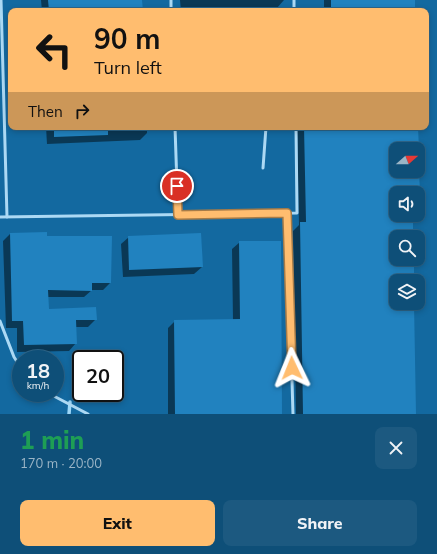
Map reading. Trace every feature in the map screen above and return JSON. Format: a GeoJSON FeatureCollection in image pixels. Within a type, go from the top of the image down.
{"type":"FeatureCollection","features":[{"type":"Feature","properties":{"kind":"lane"},"geometry":{"type":"LineString","coordinates":[[1,0],[7,217]]}},
{"type":"Feature","properties":{"kind":"lane"},"geometry":{"type":"LineString","coordinates":[[175,130],[178,215]]}},
{"type":"Feature","properties":{"kind":"lane"},"geometry":{"type":"LineString","coordinates":[[263,168],[266,130]]}},
{"type":"Feature","properties":{"kind":"lane"},"geometry":{"type":"LineString","coordinates":[[0,217],[298,213],[296,130]]}},
{"type":"Feature","properties":{"kind":"lane"},"geometry":{"type":"LineString","coordinates":[[287,213],[294,414]]}},
{"type":"Feature","properties":{"kind":"lane"},"geometry":{"type":"LineString","coordinates":[[0,321],[12,352]]}},
{"type":"Feature","properties":{"kind":"lane"},"geometry":{"type":"LineString","coordinates":[[64,401],[88,414]]}},
{"type":"Feature","properties":{"kind":"building"},"geometry":{"type":"Polygon","coordinates":[[[48,0],[142,0],[143,8],[49,8],[48,0]]]}},
{"type":"Feature","properties":{"kind":"building"},"geometry":{"type":"Polygon","coordinates":[[[331,0],[415,0],[415,8],[331,8],[331,0]]]}},
{"type":"Feature","properties":{"kind":"building"},"geometry":{"type":"Polygon","coordinates":[[[54,130],[108,130],[108,135],[54,137],[54,130]]]}},
{"type":"Feature","properties":{"kind":"building"},"geometry":{"type":"Polygon","coordinates":[[[304,130],[418,130],[419,142],[389,142],[389,178],[419,178],[420,186],[389,186],[389,222],[413,222],[413,230],[389,230],[389,266],[414,266],[414,274],[389,274],[389,310],[414,310],[416,414],[303,414],[300,222],[306,222],[304,130]]]}},
{"type":"Feature","properties":{"kind":"building"},"geometry":{"type":"Polygon","coordinates":[[[47,232],[47,236],[112,236],[111,283],[92,283],[92,291],[48,290],[49,309],[96,307],[97,320],[76,320],[77,344],[24,345],[23,321],[12,321],[10,233],[47,232]]]}},
{"type":"Feature","properties":{"kind":"building"},"geometry":{"type":"Polygon","coordinates":[[[201,233],[203,267],[129,270],[128,236],[201,233]]]}},
{"type":"Feature","properties":{"kind":"building"},"geometry":{"type":"Polygon","coordinates":[[[239,241],[281,241],[282,414],[175,414],[174,320],[240,319],[239,241]]]}},
{"type":"Feature","properties":{"kind":"waterway"},"geometry":{"type":"LineString","coordinates":[[69,414],[70,402]]}},
{"type":"Feature","properties":{"kind":"route"},"geometry":{"type":"LineString","coordinates":[[177,186],[178,215],[287,213],[292,368]]}}]}
